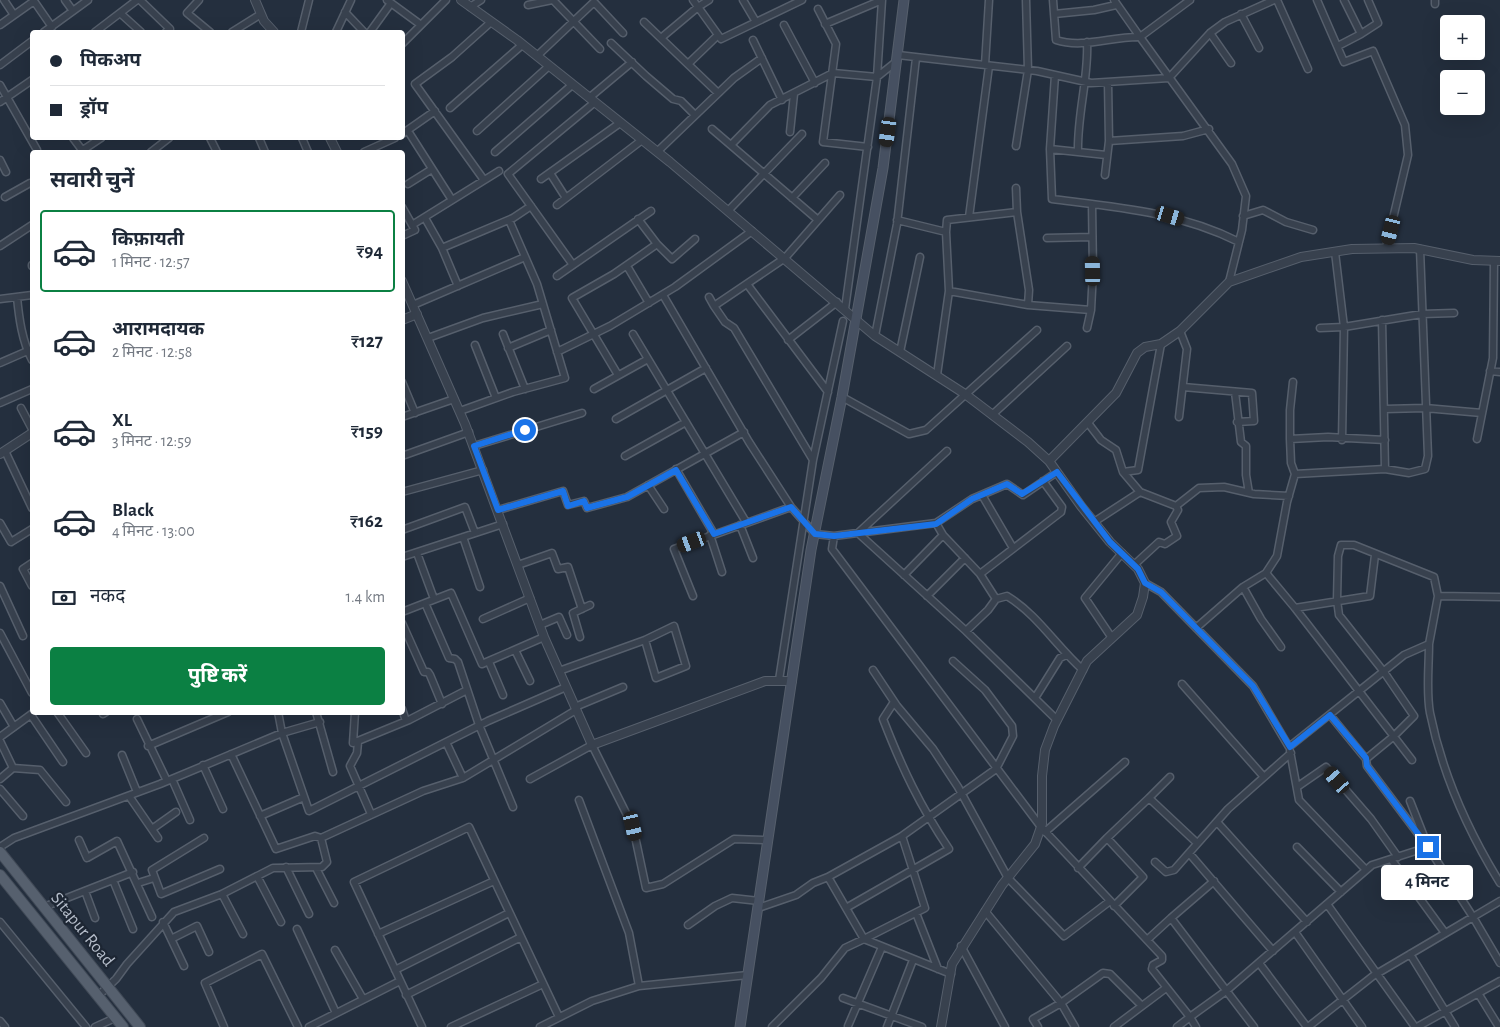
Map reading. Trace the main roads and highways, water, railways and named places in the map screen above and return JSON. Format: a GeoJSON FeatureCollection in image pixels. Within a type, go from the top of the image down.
{"type":"FeatureCollection","features":[{"type":"Feature","properties":{"kind":"main road"},"geometry":{"type":"LineString","coordinates":[[740,1027],[815,534],[857,320],[883,168],[904,0]]}},
{"type":"Feature","properties":{"kind":"main road","name":"Sitapur Road"},"geometry":{"type":"LineString","coordinates":[[0,852],[140,1027]]}},
{"type":"Feature","properties":{"kind":"main road","name":"Sitapur Road"},"geometry":{"type":"LineString","coordinates":[[0,875],[123,1027]]}}]}
